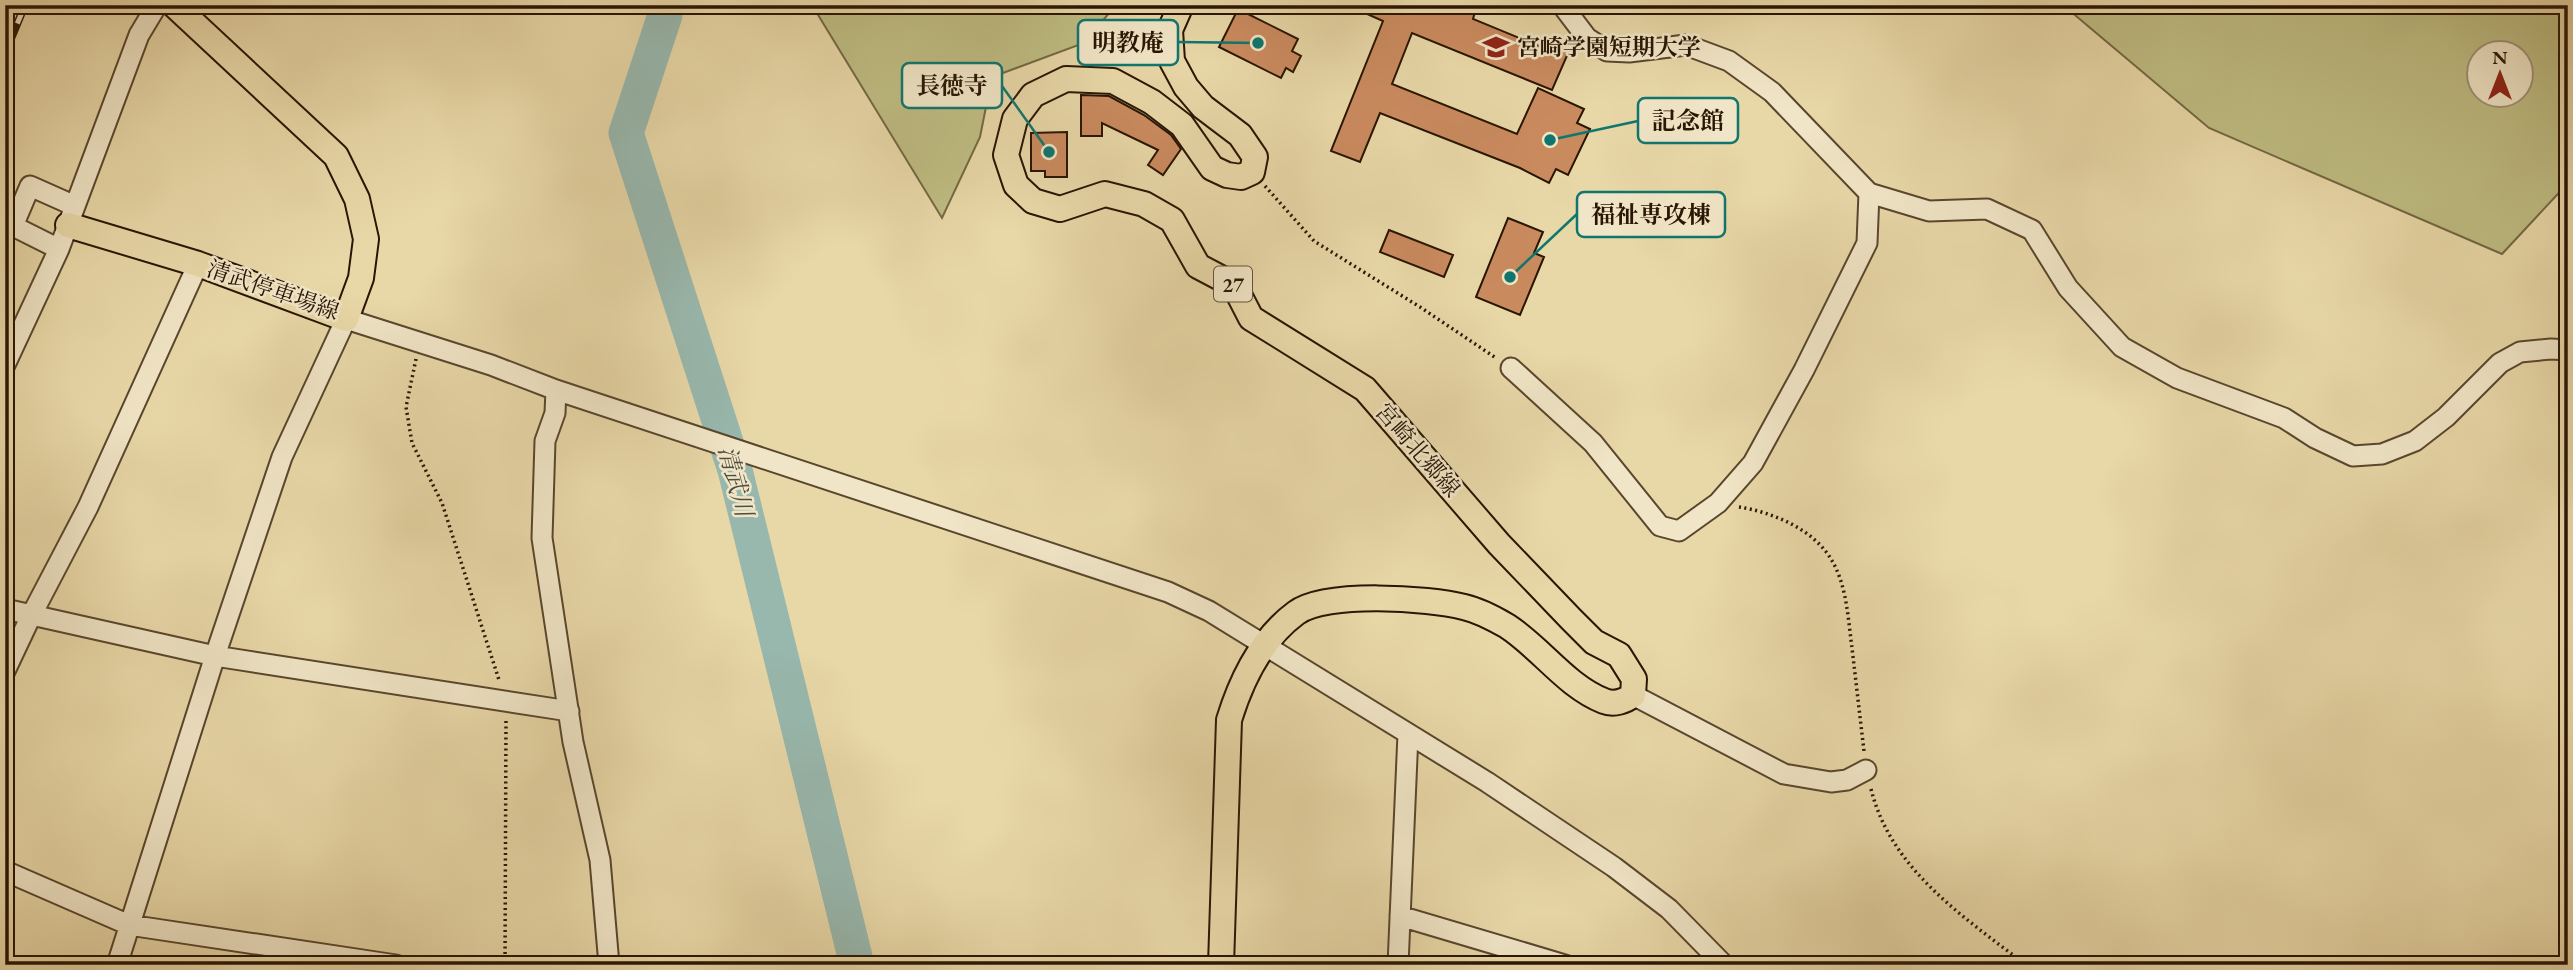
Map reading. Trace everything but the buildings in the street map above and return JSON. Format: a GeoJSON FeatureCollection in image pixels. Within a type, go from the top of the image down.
{"type":"FeatureCollection","features":[{"type":"Feature","properties":{"kind":"main road","name":"清武停車場線"},"geometry":{"type":"LineString","coordinates":[[72,215],[346,319],[360,278],[366,239],[357,199],[335,156],[174,5]]}},
{"type":"Feature","properties":{"kind":"main road"},"geometry":{"type":"LineString","coordinates":[[1181,5],[1170,30],[1172,61],[1186,87],[1203,107],[1240,135],[1255,157],[1252,172]]}},
{"type":"Feature","properties":{"kind":"main road","name":"宮崎北郷線"},"geometry":{"type":"LineString","coordinates":[[1252,172],[1241,177],[1227,175],[1212,168],[1182,125],[1152,102],[1113,81],[1066,79],[1034,95],[1015,119],[1006,155],[1016,185],[1033,201],[1060,209],[1105,194],[1144,204],[1172,220],[1198,266],[1234,285],[1251,318],[1365,389],[1499,544],[1594,642],[1619,655],[1634,679],[1633,695]]}},
{"type":"Feature","properties":{"kind":"main road"},"geometry":{"type":"LineString","coordinates":[[1221,965],[1229,720],[1240,687],[1264,646],[1297,612],[1335,600],[1428,601],[1465,607],[1505,625],[1535,646],[1578,687],[1606,702],[1625,701],[1633,695]]}},
{"type":"Feature","properties":{"kind":"street"},"geometry":{"type":"LineString","coordinates":[[5,365],[59,249],[139,35],[157,5]]}},
{"type":"Feature","properties":{"kind":"street"},"geometry":{"type":"LineString","coordinates":[[1562,5],[1587,38],[1607,51],[1629,52],[1686,45],[1730,61],[1772,92],[1869,193],[1929,211],[1987,209],[2032,230],[2068,288],[2122,347],[2177,378],[2284,418],[2315,438],[2353,456],[2382,454],[2415,441],[2446,416],[2500,363],[2520,352],[2568,350]]}},
{"type":"Feature","properties":{"kind":"street"},"geometry":{"type":"LineString","coordinates":[[59,249],[13,226],[30,186],[72,215]]}},
{"type":"Feature","properties":{"kind":"street"},"geometry":{"type":"LineString","coordinates":[[1511,368],[1593,443],[1660,526],[1679,531],[1718,503],[1753,463],[1804,370],[1867,243],[1869,193]]}},
{"type":"Feature","properties":{"kind":"street"},"geometry":{"type":"LineString","coordinates":[[5,671],[88,507],[198,264]]}},
{"type":"Feature","properties":{"kind":"street"},"geometry":{"type":"LineString","coordinates":[[117,965],[215,656],[282,457],[346,319],[1168,592],[1209,611],[1487,782],[1614,867],[1669,909],[1718,963]]}},
{"type":"Feature","properties":{"kind":"street"},"geometry":{"type":"LineString","coordinates":[[556,390],[555,413],[545,441],[542,538],[573,741],[600,860],[609,965]]}},
{"type":"Feature","properties":{"kind":"street"},"geometry":{"type":"LineString","coordinates":[[5,610],[215,656],[569,711]]}},
{"type":"Feature","properties":{"kind":"street"},"geometry":{"type":"LineString","coordinates":[[1633,695],[1784,774],[1831,782],[1847,780],[1866,770]]}},
{"type":"Feature","properties":{"kind":"street"},"geometry":{"type":"LineString","coordinates":[[1398,965],[1408,734]]}},
{"type":"Feature","properties":{"kind":"street"},"geometry":{"type":"LineString","coordinates":[[5,871],[129,925],[396,965]]}},
{"type":"Feature","properties":{"kind":"street"},"geometry":{"type":"LineString","coordinates":[[1400,916],[1565,965]]}},
{"type":"Feature","properties":{"kind":"path"},"geometry":{"type":"LineString","coordinates":[[1252,172],[1314,241],[1511,368]]}},
{"type":"Feature","properties":{"kind":"path"},"geometry":{"type":"LineString","coordinates":[[419,343],[406,407],[412,443],[442,503],[506,701],[505,965]]}},
{"type":"Feature","properties":{"kind":"path"},"geometry":{"type":"LineString","coordinates":[[1718,503],[1756,510],[1790,524],[1816,541],[1831,559],[1845,597],[1866,770],[1875,807],[1906,862],[1944,902],[2026,965]]}},
{"type":"Feature","properties":{"kind":"path"},"geometry":{"type":"LineString","coordinates":[[2555,965],[2568,960]]}},
{"type":"Feature","properties":{"kind":"shaded area"},"geometry":{"type":"Polygon","coordinates":[[[812,5],[1116,5],[1084,43],[992,77],[980,137],[942,218],[812,5]]]}},
{"type":"Feature","properties":{"kind":"shaded area"},"geometry":{"type":"Polygon","coordinates":[[[2063,5],[2561,5],[2568,183],[2502,254],[2209,128],[2063,5]]]}},
{"type":"Feature","properties":{"kind":"waterway","name":"清武川"},"geometry":{"type":"LineString","coordinates":[[663,5],[665,15],[626,133],[735,470],[857,965]]}},
{"type":"Feature","properties":{"kind":"railway"},"geometry":{"type":"LineString","coordinates":[[5,53],[25,5]]}},
{"type":"Feature","properties":{"kind":"place","name":"明教庵"},"geometry":{"type":"Point","coordinates":[1258,43]}},
{"type":"Feature","properties":{"kind":"place","name":"宮崎学園短期大学"},"geometry":{"type":"Point","coordinates":[1496,47]}},
{"type":"Feature","properties":{"kind":"place","name":"記念館"},"geometry":{"type":"Point","coordinates":[1550,140]}},
{"type":"Feature","properties":{"kind":"place","name":"長徳寺"},"geometry":{"type":"Point","coordinates":[1049,152]}},
{"type":"Feature","properties":{"kind":"place","name":"福祉専攻棟"},"geometry":{"type":"Point","coordinates":[1510,277]}}]}
